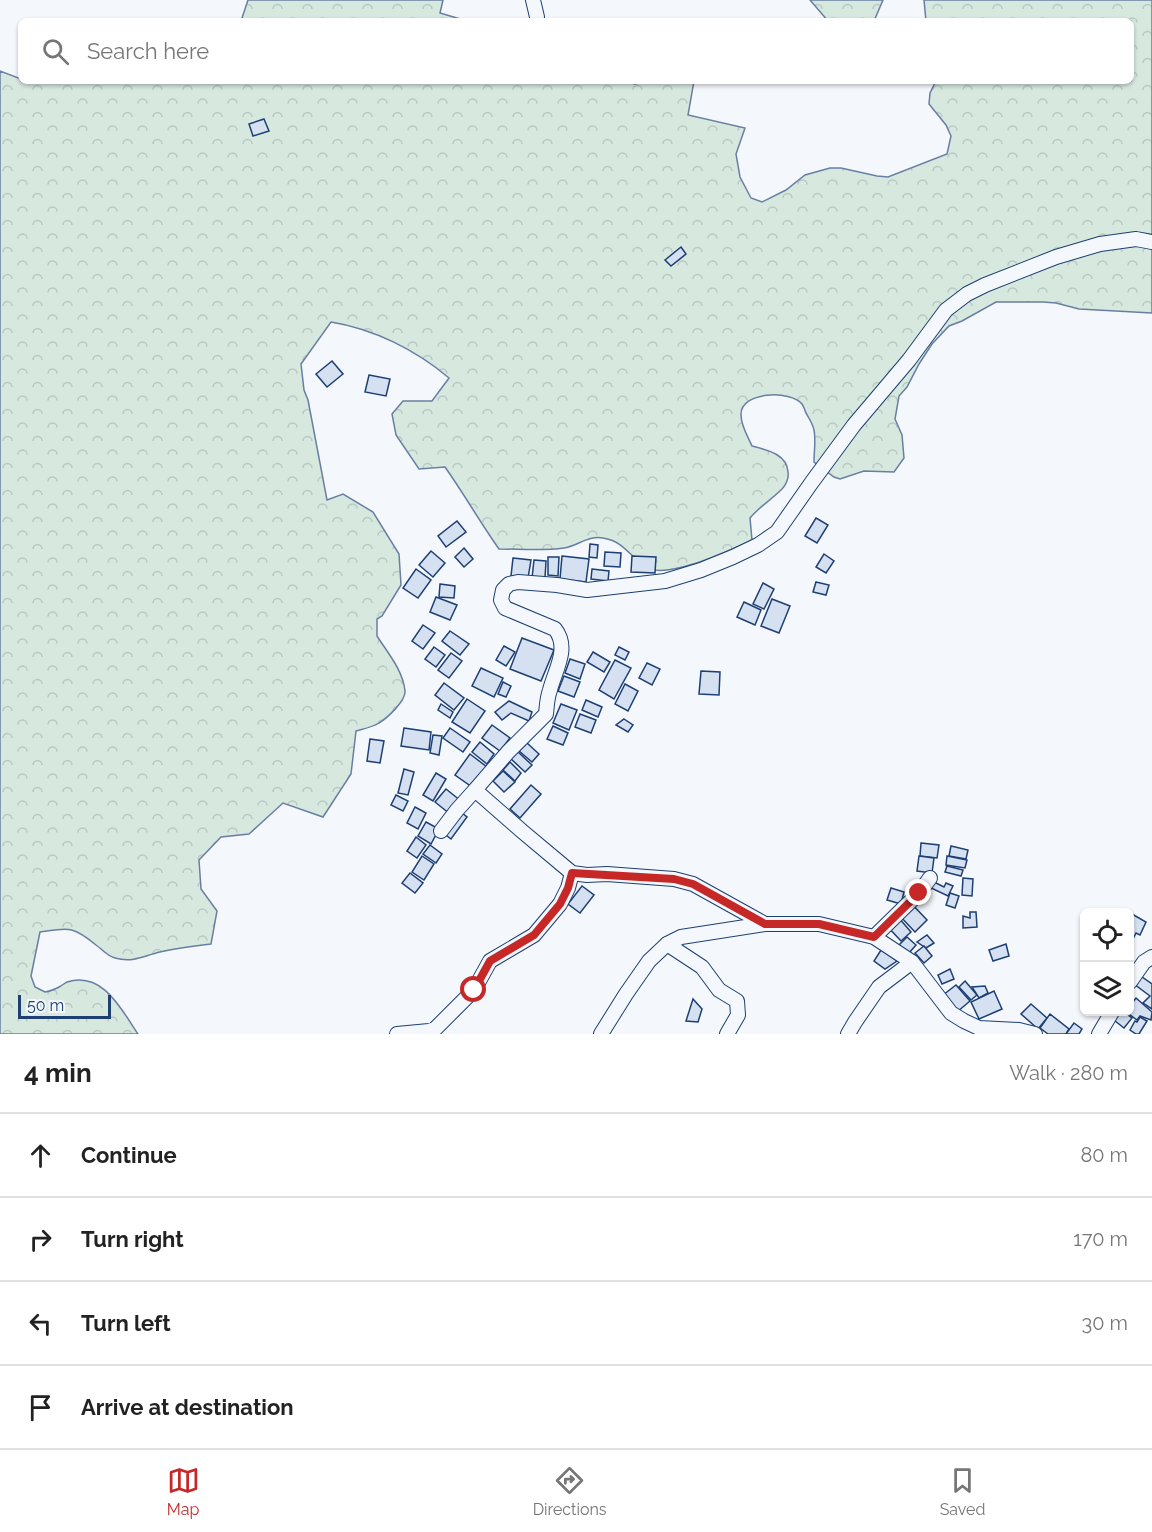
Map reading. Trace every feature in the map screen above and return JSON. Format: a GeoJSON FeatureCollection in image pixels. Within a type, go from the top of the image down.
{"type":"FeatureCollection","features":[{"type":"Feature","properties":{"kind":"street"},"geometry":{"type":"LineString","coordinates":[[533,0],[537,17]]}},
{"type":"Feature","properties":{"kind":"street"},"geometry":{"type":"LineString","coordinates":[[441,831],[475,789],[546,714],[547,699],[560,663],[562,643],[555,629],[505,608],[501,600],[503,590],[509,584],[518,582],[587,590],[665,581],[712,566],[758,545],[777,532],[854,425],[909,360],[946,310],[967,294],[985,285],[1056,257],[1100,244],[1136,239],[1152,242]]}},
{"type":"Feature","properties":{"kind":"street"},"geometry":{"type":"LineString","coordinates":[[475,789],[572,873],[648,876],[683,881],[693,884],[765,924]]}},
{"type":"Feature","properties":{"kind":"street"},"geometry":{"type":"LineString","coordinates":[[397,1034],[435,1029],[474,990],[490,961],[534,935],[560,904],[572,873]]}},
{"type":"Feature","properties":{"kind":"street"},"geometry":{"type":"LineString","coordinates":[[874,937],[919,893],[930,878]]}},
{"type":"Feature","properties":{"kind":"street"},"geometry":{"type":"LineString","coordinates":[[601,1034],[649,961],[668,944],[681,937],[765,924],[819,924],[874,937],[912,962],[951,1013],[964,1021],[979,1028],[1019,1030],[1035,1034]]}},
{"type":"Feature","properties":{"kind":"street"},"geometry":{"type":"LineString","coordinates":[[668,944],[702,967],[719,990],[737,1001],[738,1014],[727,1034]]}},
{"type":"Feature","properties":{"kind":"street"},"geometry":{"type":"LineString","coordinates":[[1134,976],[1144,962],[1152,957]]}},
{"type":"Feature","properties":{"kind":"street"},"geometry":{"type":"LineString","coordinates":[[849,1034],[879,987],[912,962]]}},
{"type":"Feature","properties":{"kind":"street"},"geometry":{"type":"LineString","coordinates":[[1099,1034],[1109,1016]]}},
{"type":"Feature","properties":{"kind":"green space"},"geometry":{"type":"Polygon","coordinates":[[[248,0],[443,0],[440,13],[457,18],[242,18],[248,0]]]}},
{"type":"Feature","properties":{"kind":"green space"},"geometry":{"type":"Polygon","coordinates":[[[810,0],[883,0],[875,18],[825,18],[810,0]]]}},
{"type":"Feature","properties":{"kind":"green space"},"geometry":{"type":"Polygon","coordinates":[[[924,0],[1152,0],[1152,313],[1079,309],[1043,302],[996,302],[949,326],[932,344],[907,387],[899,396],[895,419],[902,435],[904,458],[894,472],[864,471],[840,479],[834,477],[814,462],[814,430],[802,404],[788,396],[778,395],[757,397],[749,401],[743,407],[741,415],[752,446],[780,457],[787,466],[788,479],[782,489],[750,518],[752,540],[697,563],[666,570],[653,570],[644,566],[621,545],[598,537],[556,549],[499,549],[445,467],[419,469],[396,435],[392,414],[403,401],[432,401],[449,378],[423,358],[394,342],[379,335],[331,322],[301,364],[304,390],[308,400],[327,500],[343,494],[373,512],[399,554],[401,585],[382,616],[377,619],[377,636],[404,683],[405,691],[402,700],[379,723],[356,731],[351,774],[323,817],[283,803],[249,834],[221,837],[199,860],[201,889],[217,911],[211,944],[133,959],[121,959],[110,956],[75,931],[64,929],[40,932],[31,976],[35,987],[45,992],[67,982],[80,980],[91,982],[110,994],[138,1034],[0,1034],[0,71],[18,78],[18,84],[693,84],[688,115],[745,128],[736,154],[740,177],[751,198],[762,202],[786,190],[805,175],[830,168],[888,177],[947,154],[951,136],[946,125],[929,104],[930,93],[934,84],[1134,84],[1134,18],[926,18],[924,0]]]}},
{"type":"Feature","properties":{"kind":"building"},"geometry":{"type":"Polygon","coordinates":[[[264,119],[269,131],[253,136],[249,124],[264,119]]]}},
{"type":"Feature","properties":{"kind":"building"},"geometry":{"type":"Polygon","coordinates":[[[681,247],[686,254],[671,266],[665,260],[681,247]]]}},
{"type":"Feature","properties":{"kind":"building"},"geometry":{"type":"Polygon","coordinates":[[[332,361],[343,374],[327,387],[316,374],[332,361]]]}},
{"type":"Feature","properties":{"kind":"building"},"geometry":{"type":"Polygon","coordinates":[[[369,375],[390,379],[386,396],[365,392],[369,375]]]}},
{"type":"Feature","properties":{"kind":"building"},"geometry":{"type":"Polygon","coordinates":[[[816,518],[828,525],[817,543],[805,536],[816,518]]]}},
{"type":"Feature","properties":{"kind":"building"},"geometry":{"type":"Polygon","coordinates":[[[457,521],[466,532],[446,547],[438,536],[457,521]]]}},
{"type":"Feature","properties":{"kind":"building"},"geometry":{"type":"Polygon","coordinates":[[[590,544],[598,545],[597,558],[589,557],[590,544]]]}},
{"type":"Feature","properties":{"kind":"building"},"geometry":{"type":"Polygon","coordinates":[[[464,548],[473,559],[464,567],[455,557],[464,548]]]}},
{"type":"Feature","properties":{"kind":"building"},"geometry":{"type":"Polygon","coordinates":[[[431,551],[445,563],[433,577],[419,565],[431,551]]]}},
{"type":"Feature","properties":{"kind":"building"},"geometry":{"type":"Polygon","coordinates":[[[605,552],[621,553],[620,567],[604,566],[605,552]]]}},
{"type":"Feature","properties":{"kind":"building"},"geometry":{"type":"Polygon","coordinates":[[[824,554],[834,561],[826,573],[816,567],[824,554]]]}},
{"type":"Feature","properties":{"kind":"building"},"geometry":{"type":"Polygon","coordinates":[[[562,556],[589,559],[586,582],[560,579],[562,556]]]}},
{"type":"Feature","properties":{"kind":"building"},"geometry":{"type":"Polygon","coordinates":[[[632,556],[656,557],[655,573],[631,572],[632,556]]]}},
{"type":"Feature","properties":{"kind":"building"},"geometry":{"type":"Polygon","coordinates":[[[548,557],[559,557],[558,576],[548,575],[548,557]]]}},
{"type":"Feature","properties":{"kind":"building"},"geometry":{"type":"Polygon","coordinates":[[[513,558],[531,560],[528,578],[511,576],[513,558]]]}},
{"type":"Feature","properties":{"kind":"building"},"geometry":{"type":"Polygon","coordinates":[[[534,560],[546,561],[545,578],[532,578],[534,560]]]}},
{"type":"Feature","properties":{"kind":"building"},"geometry":{"type":"Polygon","coordinates":[[[416,569],[431,580],[418,598],[403,588],[416,569]]]}},
{"type":"Feature","properties":{"kind":"building"},"geometry":{"type":"Polygon","coordinates":[[[592,569],[609,571],[608,581],[591,579],[592,569]]]}},
{"type":"Feature","properties":{"kind":"building"},"geometry":{"type":"Polygon","coordinates":[[[816,582],[829,585],[826,595],[813,592],[816,582]]]}},
{"type":"Feature","properties":{"kind":"building"},"geometry":{"type":"Polygon","coordinates":[[[763,583],[774,589],[764,609],[753,604],[763,583]]]}},
{"type":"Feature","properties":{"kind":"building"},"geometry":{"type":"Polygon","coordinates":[[[440,584],[455,586],[454,598],[439,597],[440,584]]]}},
{"type":"Feature","properties":{"kind":"building"},"geometry":{"type":"Polygon","coordinates":[[[436,597],[457,605],[450,620],[430,612],[436,597]]]}},
{"type":"Feature","properties":{"kind":"building"},"geometry":{"type":"Polygon","coordinates":[[[772,599],[790,606],[779,633],[761,626],[772,599]]]}},
{"type":"Feature","properties":{"kind":"building"},"geometry":{"type":"Polygon","coordinates":[[[744,602],[761,610],[755,625],[737,617],[744,602]]]}},
{"type":"Feature","properties":{"kind":"building"},"geometry":{"type":"Polygon","coordinates":[[[423,625],[435,633],[423,649],[412,641],[423,625]]]}},
{"type":"Feature","properties":{"kind":"building"},"geometry":{"type":"Polygon","coordinates":[[[450,631],[469,644],[460,655],[442,641],[450,631]]]}},
{"type":"Feature","properties":{"kind":"building"},"geometry":{"type":"Polygon","coordinates":[[[522,638],[554,650],[541,681],[510,669],[522,638]]]}},
{"type":"Feature","properties":{"kind":"building"},"geometry":{"type":"Polygon","coordinates":[[[504,646],[515,652],[506,666],[496,660],[504,646]]]}},
{"type":"Feature","properties":{"kind":"building"},"geometry":{"type":"Polygon","coordinates":[[[434,647],[445,655],[436,667],[425,659],[434,647]]]}},
{"type":"Feature","properties":{"kind":"building"},"geometry":{"type":"Polygon","coordinates":[[[619,647],[629,652],[625,660],[615,655],[619,647]]]}},
{"type":"Feature","properties":{"kind":"building"},"geometry":{"type":"Polygon","coordinates":[[[593,652],[610,662],[604,672],[587,662],[593,652]]]}},
{"type":"Feature","properties":{"kind":"building"},"geometry":{"type":"Polygon","coordinates":[[[451,653],[462,661],[449,678],[438,670],[451,653]]]}},
{"type":"Feature","properties":{"kind":"building"},"geometry":{"type":"Polygon","coordinates":[[[570,659],[585,664],[580,679],[565,673],[570,659]]]}},
{"type":"Feature","properties":{"kind":"building"},"geometry":{"type":"Polygon","coordinates":[[[615,660],[631,668],[614,699],[599,690],[615,660]]]}},
{"type":"Feature","properties":{"kind":"building"},"geometry":{"type":"Polygon","coordinates":[[[647,663],[660,669],[652,685],[639,678],[647,663]]]}},
{"type":"Feature","properties":{"kind":"building"},"geometry":{"type":"Polygon","coordinates":[[[481,668],[503,678],[494,697],[472,686],[481,668]]]}},
{"type":"Feature","properties":{"kind":"building"},"geometry":{"type":"Polygon","coordinates":[[[701,671],[720,672],[719,695],[699,694],[701,671]]]}},
{"type":"Feature","properties":{"kind":"building"},"geometry":{"type":"Polygon","coordinates":[[[564,676],[580,682],[574,697],[558,691],[564,676]]]}},
{"type":"Feature","properties":{"kind":"building"},"geometry":{"type":"Polygon","coordinates":[[[503,682],[511,686],[506,697],[498,694],[503,682]]]}},
{"type":"Feature","properties":{"kind":"building"},"geometry":{"type":"Polygon","coordinates":[[[444,683],[464,698],[454,710],[435,695],[444,683]]]}},
{"type":"Feature","properties":{"kind":"building"},"geometry":{"type":"Polygon","coordinates":[[[625,684],[638,691],[628,711],[615,704],[625,684]]]}},
{"type":"Feature","properties":{"kind":"building"},"geometry":{"type":"Polygon","coordinates":[[[467,699],[485,711],[470,733],[452,722],[467,699]]]}},
{"type":"Feature","properties":{"kind":"building"},"geometry":{"type":"Polygon","coordinates":[[[586,700],[602,707],[598,717],[582,710],[586,700]]]}},
{"type":"Feature","properties":{"kind":"building"},"geometry":{"type":"Polygon","coordinates":[[[509,701],[532,712],[529,721],[511,713],[502,720],[495,712],[509,701]]]}},
{"type":"Feature","properties":{"kind":"building"},"geometry":{"type":"Polygon","coordinates":[[[441,704],[453,712],[450,718],[438,710],[441,704]]]}},
{"type":"Feature","properties":{"kind":"building"},"geometry":{"type":"Polygon","coordinates":[[[561,704],[577,710],[569,730],[553,723],[561,704]]]}},
{"type":"Feature","properties":{"kind":"building"},"geometry":{"type":"Polygon","coordinates":[[[580,714],[596,720],[591,733],[575,727],[580,714]]]}},
{"type":"Feature","properties":{"kind":"building"},"geometry":{"type":"Polygon","coordinates":[[[624,719],[633,725],[628,732],[616,725],[624,719]]]}},
{"type":"Feature","properties":{"kind":"building"},"geometry":{"type":"Polygon","coordinates":[[[492,725],[510,738],[500,751],[482,738],[492,725]]]}},
{"type":"Feature","properties":{"kind":"building"},"geometry":{"type":"Polygon","coordinates":[[[553,726],[568,733],[563,745],[547,739],[553,726]]]}},
{"type":"Feature","properties":{"kind":"building"},"geometry":{"type":"Polygon","coordinates":[[[404,728],[431,732],[429,750],[401,746],[404,728]]]}},
{"type":"Feature","properties":{"kind":"building"},"geometry":{"type":"Polygon","coordinates":[[[450,728],[470,742],[463,752],[443,738],[450,728]]]}},
{"type":"Feature","properties":{"kind":"building"},"geometry":{"type":"Polygon","coordinates":[[[433,735],[442,736],[439,755],[430,753],[433,735]]]}},
{"type":"Feature","properties":{"kind":"building"},"geometry":{"type":"Polygon","coordinates":[[[370,739],[384,741],[380,763],[367,761],[370,739]]]}},
{"type":"Feature","properties":{"kind":"building"},"geometry":{"type":"Polygon","coordinates":[[[480,742],[494,754],[487,764],[472,752],[480,742]]]}},
{"type":"Feature","properties":{"kind":"building"},"geometry":{"type":"Polygon","coordinates":[[[527,743],[539,754],[532,762],[519,751],[527,743]]]}},
{"type":"Feature","properties":{"kind":"building"},"geometry":{"type":"Polygon","coordinates":[[[517,751],[532,765],[525,772],[510,758],[517,751]]]}},
{"type":"Feature","properties":{"kind":"building"},"geometry":{"type":"Polygon","coordinates":[[[470,754],[487,767],[472,787],[455,775],[470,754]]]}},
{"type":"Feature","properties":{"kind":"building"},"geometry":{"type":"Polygon","coordinates":[[[510,762],[521,773],[515,781],[503,770],[510,762]]]}},
{"type":"Feature","properties":{"kind":"building"},"geometry":{"type":"Polygon","coordinates":[[[404,769],[414,772],[408,795],[398,793],[404,769]]]}},
{"type":"Feature","properties":{"kind":"building"},"geometry":{"type":"Polygon","coordinates":[[[503,771],[515,782],[504,792],[493,781],[503,771]]]}},
{"type":"Feature","properties":{"kind":"building"},"geometry":{"type":"Polygon","coordinates":[[[436,773],[446,779],[433,801],[423,795],[436,773]]]}},
{"type":"Feature","properties":{"kind":"building"},"geometry":{"type":"Polygon","coordinates":[[[531,785],[541,794],[520,818],[510,809],[531,785]]]}},
{"type":"Feature","properties":{"kind":"building"},"geometry":{"type":"Polygon","coordinates":[[[446,789],[461,801],[450,814],[435,802],[446,789]]]}},
{"type":"Feature","properties":{"kind":"building"},"geometry":{"type":"Polygon","coordinates":[[[396,795],[408,801],[403,811],[391,805],[396,795]]]}},
{"type":"Feature","properties":{"kind":"building"},"geometry":{"type":"Polygon","coordinates":[[[415,807],[426,813],[418,829],[407,823],[415,807]]]}},
{"type":"Feature","properties":{"kind":"building"},"geometry":{"type":"Polygon","coordinates":[[[458,810],[467,817],[451,839],[442,832],[458,810]]]}},
{"type":"Feature","properties":{"kind":"building"},"geometry":{"type":"Polygon","coordinates":[[[426,822],[439,829],[431,844],[418,836],[426,822]]]}},
{"type":"Feature","properties":{"kind":"building"},"geometry":{"type":"Polygon","coordinates":[[[416,837],[426,845],[417,858],[407,851],[416,837]]]}},
{"type":"Feature","properties":{"kind":"building"},"geometry":{"type":"Polygon","coordinates":[[[921,843],[939,845],[937,858],[920,856],[921,843]]]}},
{"type":"Feature","properties":{"kind":"building"},"geometry":{"type":"Polygon","coordinates":[[[430,845],[442,854],[436,863],[423,854],[430,845]]]}},
{"type":"Feature","properties":{"kind":"building"},"geometry":{"type":"Polygon","coordinates":[[[951,846],[968,850],[966,859],[949,856],[951,846]]]}},
{"type":"Feature","properties":{"kind":"building"},"geometry":{"type":"Polygon","coordinates":[[[422,856],[434,864],[424,880],[412,872],[422,856]]]}},
{"type":"Feature","properties":{"kind":"building"},"geometry":{"type":"Polygon","coordinates":[[[919,856],[934,858],[932,873],[917,871],[919,856]]]}},
{"type":"Feature","properties":{"kind":"building"},"geometry":{"type":"Polygon","coordinates":[[[947,856],[967,860],[965,868],[946,865],[947,856]]]}},
{"type":"Feature","properties":{"kind":"building"},"geometry":{"type":"Polygon","coordinates":[[[947,866],[963,870],[961,876],[945,872],[947,866]]]}},
{"type":"Feature","properties":{"kind":"building"},"geometry":{"type":"Polygon","coordinates":[[[410,873],[423,883],[415,893],[402,883],[410,873]]]}},
{"type":"Feature","properties":{"kind":"building"},"geometry":{"type":"Polygon","coordinates":[[[963,878],[973,879],[972,896],[962,895],[963,878]]]}},
{"type":"Feature","properties":{"kind":"building"},"geometry":{"type":"Polygon","coordinates":[[[932,881],[944,887],[946,883],[953,886],[948,896],[929,887],[932,881]]]}},
{"type":"Feature","properties":{"kind":"building"},"geometry":{"type":"Polygon","coordinates":[[[582,886],[594,895],[580,913],[568,904],[582,886]]]}},
{"type":"Feature","properties":{"kind":"building"},"geometry":{"type":"Polygon","coordinates":[[[891,888],[904,892],[901,904],[887,900],[891,888]]]}},
{"type":"Feature","properties":{"kind":"building"},"geometry":{"type":"Polygon","coordinates":[[[950,893],[959,896],[955,908],[946,905],[950,893]]]}},
{"type":"Feature","properties":{"kind":"building"},"geometry":{"type":"Polygon","coordinates":[[[910,902],[927,920],[915,932],[898,914],[910,902]]]}},
{"type":"Feature","properties":{"kind":"building"},"geometry":{"type":"Polygon","coordinates":[[[970,912],[976,912],[977,927],[963,928],[963,916],[970,918],[970,912]]]}},
{"type":"Feature","properties":{"kind":"building"},"geometry":{"type":"Polygon","coordinates":[[[1134,915],[1146,922],[1140,935],[1136,933],[1134,937],[1134,915]]]}},
{"type":"Feature","properties":{"kind":"building"},"geometry":{"type":"Polygon","coordinates":[[[898,917],[911,932],[901,941],[887,926],[898,917]]]}},
{"type":"Feature","properties":{"kind":"building"},"geometry":{"type":"Polygon","coordinates":[[[927,935],[934,943],[926,948],[917,942],[927,935]]]}},
{"type":"Feature","properties":{"kind":"building"},"geometry":{"type":"Polygon","coordinates":[[[907,937],[916,945],[909,953],[897,947],[907,937]]]}},
{"type":"Feature","properties":{"kind":"building"},"geometry":{"type":"Polygon","coordinates":[[[1006,944],[1009,956],[993,961],[989,950],[1006,944]]]}},
{"type":"Feature","properties":{"kind":"building"},"geometry":{"type":"Polygon","coordinates":[[[924,946],[932,956],[924,963],[915,953],[924,946]]]}},
{"type":"Feature","properties":{"kind":"building"},"geometry":{"type":"Polygon","coordinates":[[[881,950],[897,961],[885,969],[874,961],[881,950]]]}},
{"type":"Feature","properties":{"kind":"building"},"geometry":{"type":"Polygon","coordinates":[[[950,969],[954,979],[942,984],[938,975],[950,969]]]}},
{"type":"Feature","properties":{"kind":"building"},"geometry":{"type":"Polygon","coordinates":[[[1135,972],[1152,984],[1152,1009],[1143,1003],[1150,996],[1134,984],[1135,972]]]}},
{"type":"Feature","properties":{"kind":"building"},"geometry":{"type":"Polygon","coordinates":[[[965,981],[977,995],[971,1000],[959,987],[965,981]]]}},
{"type":"Feature","properties":{"kind":"building"},"geometry":{"type":"Polygon","coordinates":[[[956,985],[970,1001],[957,1012],[943,995],[956,985]]]}},
{"type":"Feature","properties":{"kind":"building"},"geometry":{"type":"Polygon","coordinates":[[[985,986],[988,993],[979,998],[972,987],[985,986]]]}},
{"type":"Feature","properties":{"kind":"building"},"geometry":{"type":"Polygon","coordinates":[[[994,991],[1002,1009],[979,1019],[971,1002],[994,991]]]}},
{"type":"Feature","properties":{"kind":"building"},"geometry":{"type":"Polygon","coordinates":[[[1136,998],[1152,1012],[1151,1020],[1140,1016],[1137,1020],[1132,1016],[1134,1016],[1136,998]]]}},
{"type":"Feature","properties":{"kind":"building"},"geometry":{"type":"Polygon","coordinates":[[[693,999],[702,1009],[698,1022],[686,1021],[693,999]]]}},
{"type":"Feature","properties":{"kind":"building"},"geometry":{"type":"Polygon","coordinates":[[[1031,1004],[1047,1018],[1038,1029],[1021,1014],[1031,1004]]]}},
{"type":"Feature","properties":{"kind":"building"},"geometry":{"type":"Polygon","coordinates":[[[1050,1014],[1069,1029],[1066,1034],[1048,1034],[1040,1028],[1050,1014]]]}},
{"type":"Feature","properties":{"kind":"building"},"geometry":{"type":"Polygon","coordinates":[[[1129,1016],[1132,1018],[1124,1028],[1110,1017],[1129,1016]]]}},
{"type":"Feature","properties":{"kind":"building"},"geometry":{"type":"Polygon","coordinates":[[[1140,1017],[1147,1021],[1139,1034],[1136,1034],[1130,1030],[1140,1017]]]}},
{"type":"Feature","properties":{"kind":"building"},"geometry":{"type":"Polygon","coordinates":[[[1074,1023],[1082,1029],[1079,1034],[1066,1034],[1074,1023]]]}},
{"type":"Feature","properties":{"kind":"route"},"geometry":{"type":"LineString","coordinates":[[474,990],[490,961],[534,935],[560,904],[572,873],[674,879],[693,884],[765,924],[819,924],[874,937],[919,893]]}}]}
